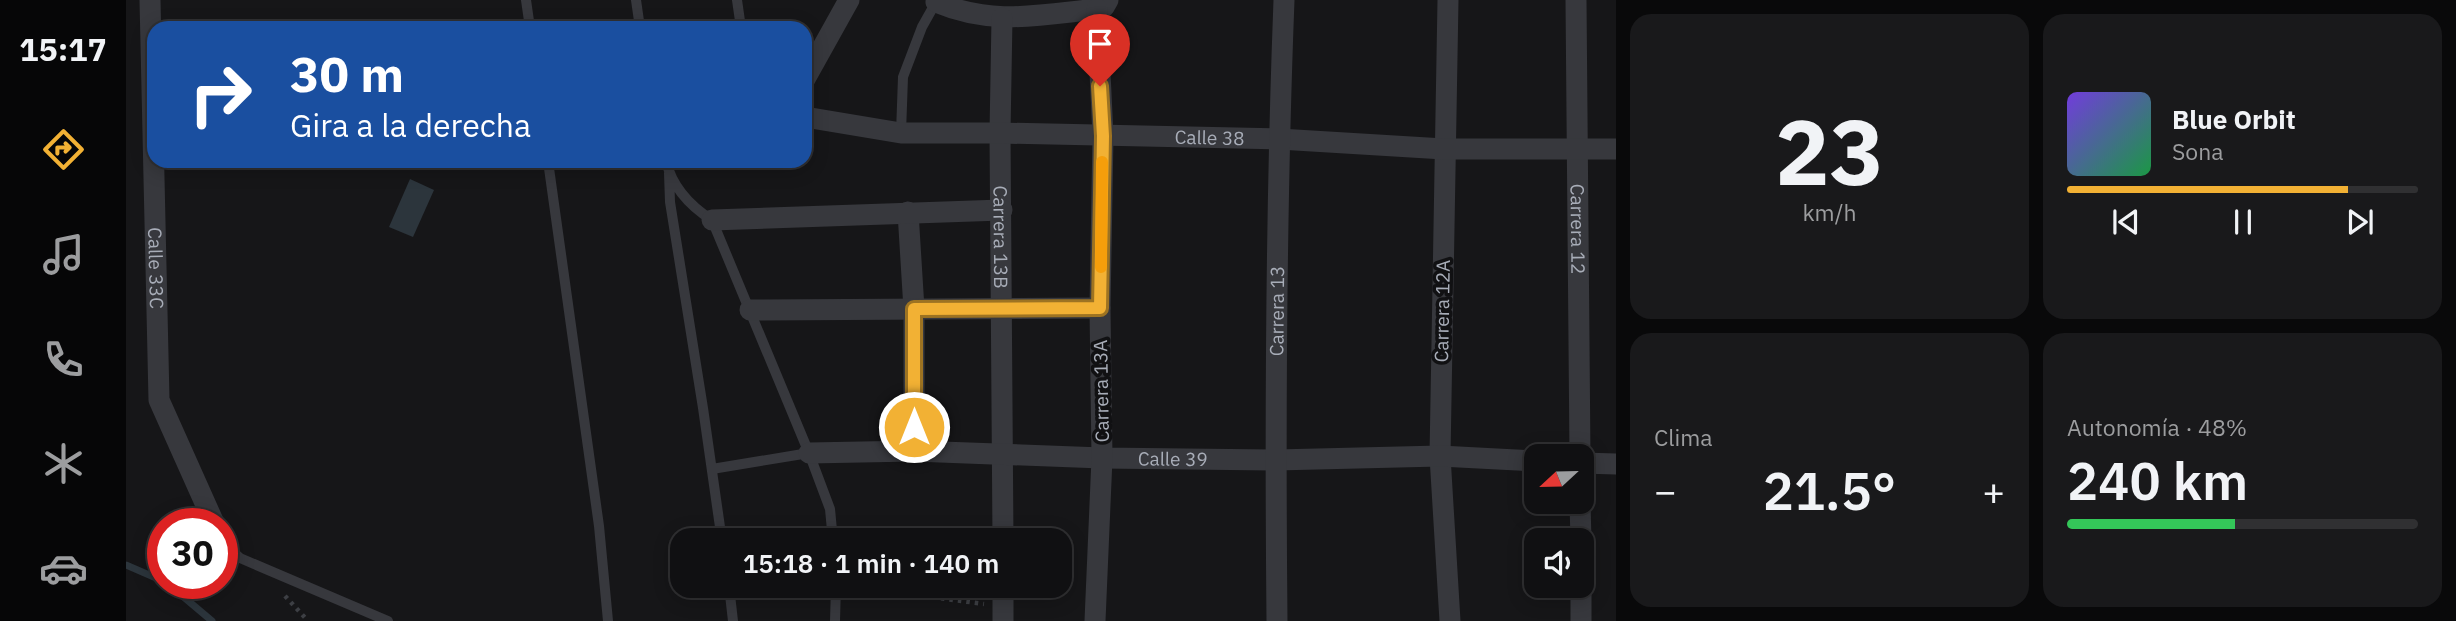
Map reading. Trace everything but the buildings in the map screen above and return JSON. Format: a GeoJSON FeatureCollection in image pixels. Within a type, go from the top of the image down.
{"type":"FeatureCollection","features":[{"type":"Feature","properties":{"kind":"street","name":"Calle 33C"},"geometry":{"type":"LineString","coordinates":[[150,0],[150,21]]}},
{"type":"Feature","properties":{"kind":"street"},"geometry":{"type":"LineString","coordinates":[[812,66],[849,0]]}},
{"type":"Feature","properties":{"kind":"street","name":"Carrera 13"},"geometry":{"type":"LineString","coordinates":[[1277,621],[1279,139],[1284,0]]}},
{"type":"Feature","properties":{"kind":"street","name":"Carrera 12A"},"geometry":{"type":"LineString","coordinates":[[1448,0],[1440,456],[1450,621]]}},
{"type":"Feature","properties":{"kind":"street","name":"Carrera 12"},"geometry":{"type":"LineString","coordinates":[[1576,0],[1580,444]]}},
{"type":"Feature","properties":{"kind":"street"},"geometry":{"type":"LineString","coordinates":[[936,2],[971,15],[1002,18],[1102,5]]}},
{"type":"Feature","properties":{"kind":"street","name":"Carrera 13A"},"geometry":{"type":"LineString","coordinates":[[1095,621],[1102,458],[1102,5]]}},
{"type":"Feature","properties":{"kind":"street","name":"Carrera 13B"},"geometry":{"type":"LineString","coordinates":[[1002,18],[1000,133],[1003,528]]}},
{"type":"Feature","properties":{"kind":"street","name":"Calle 38"},"geometry":{"type":"LineString","coordinates":[[812,118],[901,133],[1279,139],[1444,149],[1616,149]]}},
{"type":"Feature","properties":{"kind":"street","name":"Calle 33C"},"geometry":{"type":"LineString","coordinates":[[154,168],[159,400],[207,508]]}},
{"type":"Feature","properties":{"kind":"street"},"geometry":{"type":"LineString","coordinates":[[712,220],[1002,210]]}},
{"type":"Feature","properties":{"kind":"street"},"geometry":{"type":"LineString","coordinates":[[908,212],[914,309],[914,451]]}},
{"type":"Feature","properties":{"kind":"street"},"geometry":{"type":"LineString","coordinates":[[750,310],[1100,308]]}},
{"type":"Feature","properties":{"kind":"street","name":"Calle 39"},"geometry":{"type":"LineString","coordinates":[[809,453],[914,451],[1102,458],[1276,460],[1440,456],[1524,460]]}},
{"type":"Feature","properties":{"kind":"street"},"geometry":{"type":"LineString","coordinates":[[1594,463],[1616,464]]}},
{"type":"Feature","properties":{"kind":"street"},"geometry":{"type":"LineString","coordinates":[[1581,598],[1581,621]]}},
{"type":"Feature","properties":{"kind":"lane"},"geometry":{"type":"LineString","coordinates":[[526,0],[529,21]]}},
{"type":"Feature","properties":{"kind":"lane"},"geometry":{"type":"LineString","coordinates":[[636,0],[639,21]]}},
{"type":"Feature","properties":{"kind":"lane"},"geometry":{"type":"LineString","coordinates":[[737,0],[740,21]]}},
{"type":"Feature","properties":{"kind":"lane"},"geometry":{"type":"LineString","coordinates":[[901,133],[903,77],[922,27],[936,2]]}},
{"type":"Feature","properties":{"kind":"lane"},"geometry":{"type":"LineString","coordinates":[[549,168],[599,526],[608,621]]}},
{"type":"Feature","properties":{"kind":"lane"},"geometry":{"type":"LineString","coordinates":[[667,168],[670,202],[720,528]]}},
{"type":"Feature","properties":{"kind":"lane"},"geometry":{"type":"LineString","coordinates":[[668,168],[687,200],[712,220],[809,453],[830,509],[831,528]]}},
{"type":"Feature","properties":{"kind":"lane"},"geometry":{"type":"LineString","coordinates":[[712,469],[809,453]]}},
{"type":"Feature","properties":{"kind":"lane"},"geometry":{"type":"LineString","coordinates":[[238,556],[388,621]]}},
{"type":"Feature","properties":{"kind":"lane"},"geometry":{"type":"LineString","coordinates":[[730,598],[733,621]]}},
{"type":"Feature","properties":{"kind":"lane"},"geometry":{"type":"LineString","coordinates":[[835,621],[836,598]]}},
{"type":"Feature","properties":{"kind":"path"},"geometry":{"type":"LineString","coordinates":[[938,598],[1003,604]]}},
{"type":"Feature","properties":{"kind":"shaded area"},"geometry":{"type":"Polygon","coordinates":[[[410,179],[434,190],[413,237],[389,227],[410,179]]]}},
{"type":"Feature","properties":{"kind":"waterway"},"geometry":{"type":"LineString","coordinates":[[126,565],[147,574]]}},
{"type":"Feature","properties":{"kind":"waterway"},"geometry":{"type":"LineString","coordinates":[[186,599],[212,621]]}},
{"type":"Feature","properties":{"kind":"slow traffic"},"geometry":{"type":"LineString","coordinates":[[1101,267],[1102,162]]}},
{"type":"Feature","properties":{"kind":"route"},"geometry":{"type":"LineString","coordinates":[[914,427],[914,309],[1100,308],[1103,136],[1100,86]]}}]}
